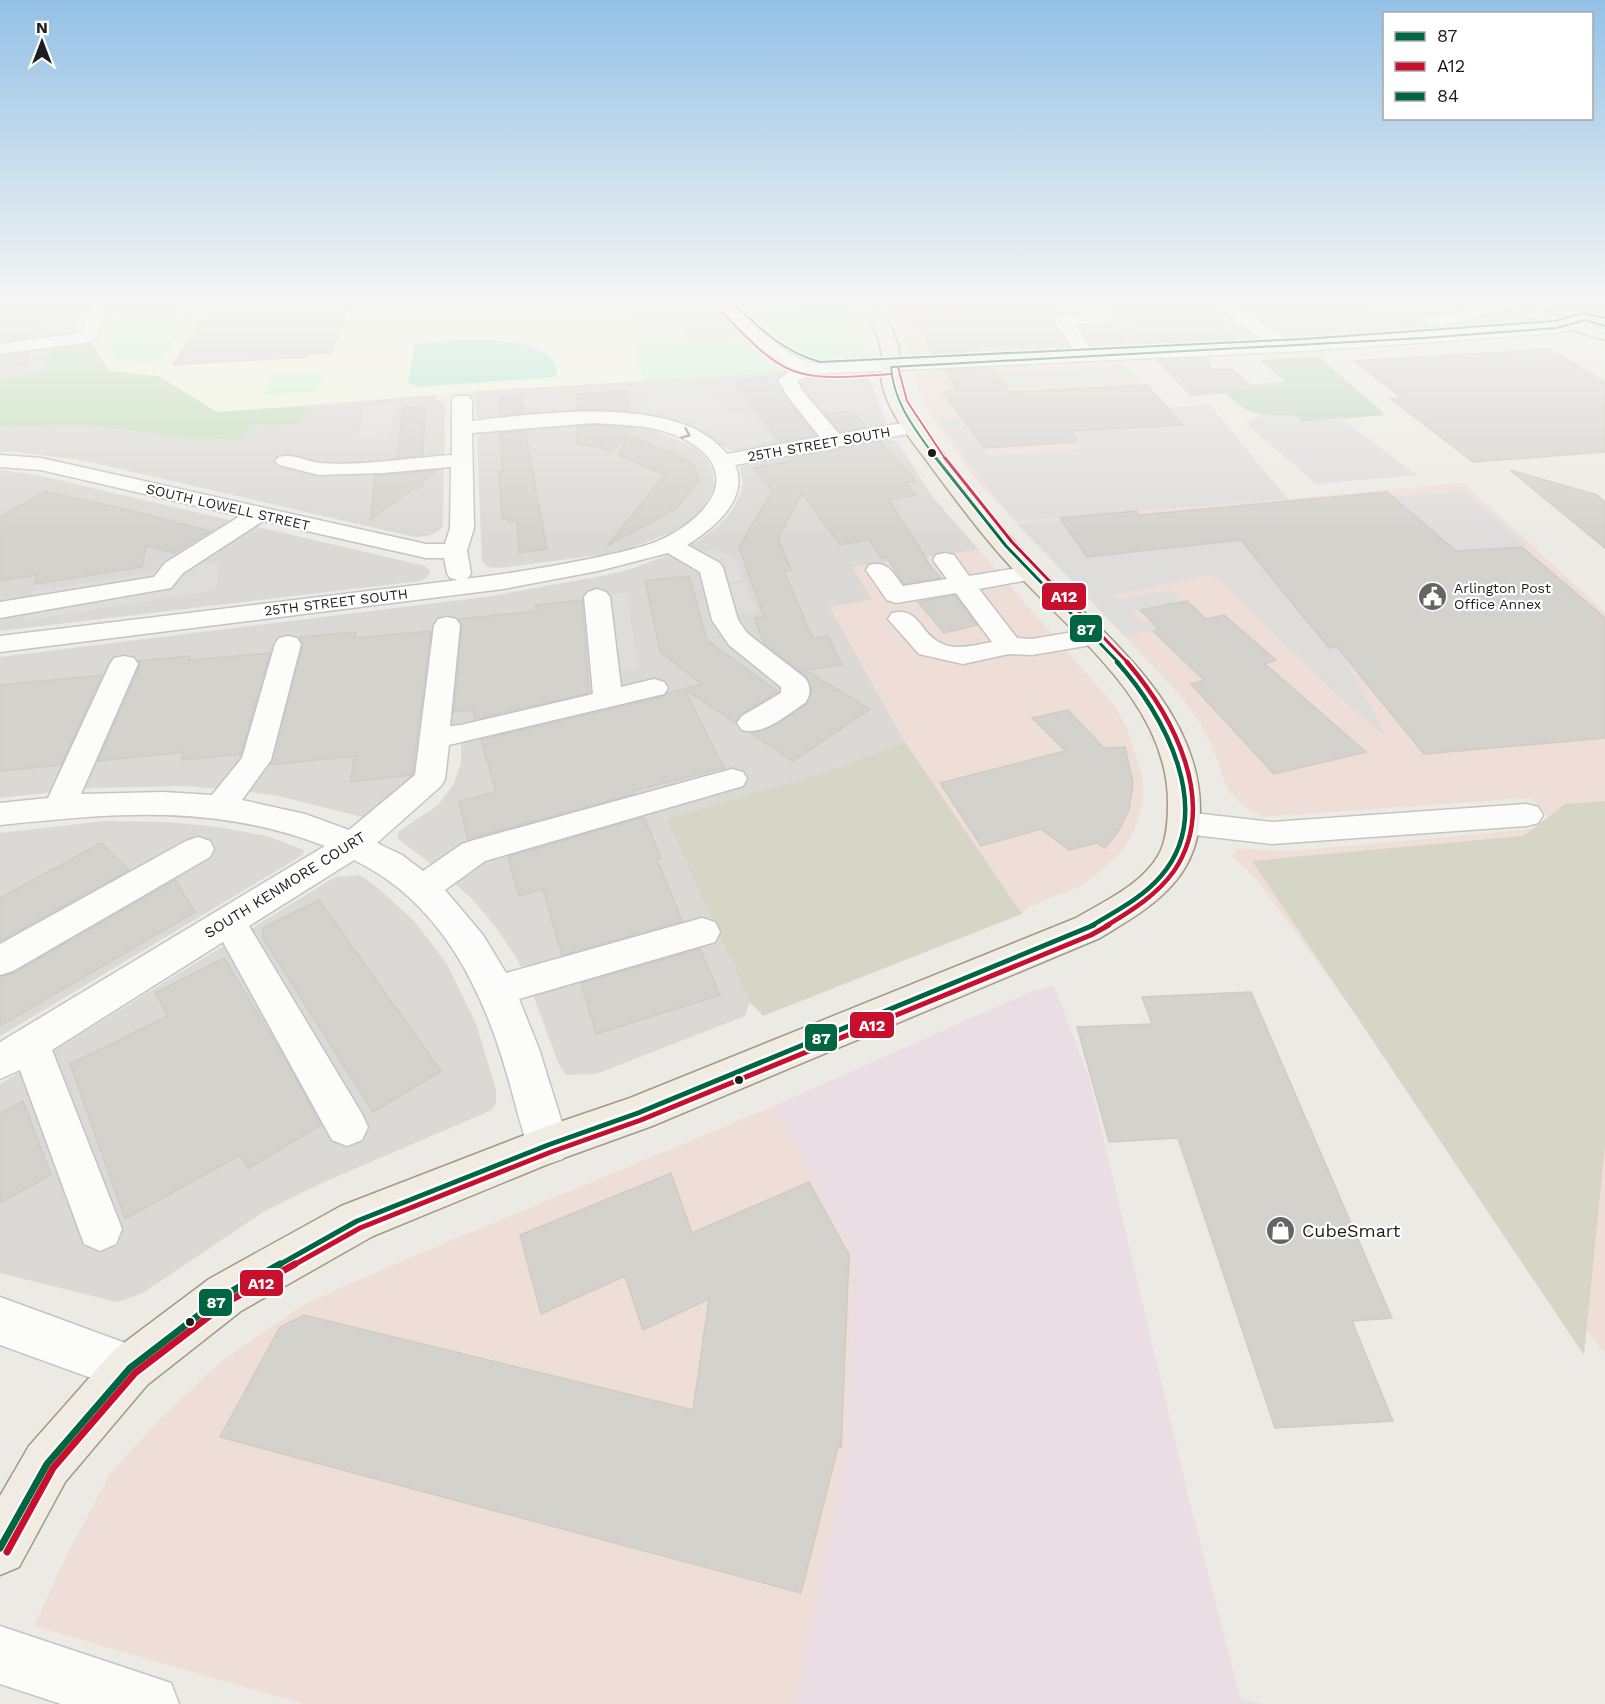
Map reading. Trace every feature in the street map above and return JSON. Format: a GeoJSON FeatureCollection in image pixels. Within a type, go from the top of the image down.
{"type":"FeatureCollection","features":[{"type":"Feature","properties":{"kind":"main road"},"geometry":{"type":"LineString","coordinates":[[0,1548],[47,1464],[130,1368],[225,1295],[357,1221],[548,1145],[638,1113],[1088,928],[1143,894],[1170,863],[1185,823],[1183,773],[1166,730],[1145,697],[976,513],[914,427],[892,382]]}},
{"type":"Feature","properties":{"kind":"street"},"geometry":{"type":"LineString","coordinates":[[789,382],[794,392],[834,441]]}},
{"type":"Feature","properties":{"kind":"street"},"geometry":{"type":"LineString","coordinates":[[461,587],[455,551],[462,528],[462,399]]}},
{"type":"Feature","properties":{"kind":"street"},"geometry":{"type":"LineString","coordinates":[[462,428],[589,417],[650,418],[685,432],[708,446],[723,461]]}},
{"type":"Feature","properties":{"kind":"street","name":"25TH STREET SOUTH"},"geometry":{"type":"LineString","coordinates":[[0,644],[461,587],[562,572],[625,558],[669,544],[699,526],[715,511],[725,496],[729,479],[723,461],[755,449],[834,441],[914,427]]}},
{"type":"Feature","properties":{"kind":"street"},"geometry":{"type":"LineString","coordinates":[[286,461],[319,469],[379,458],[462,460]]}},
{"type":"Feature","properties":{"kind":"street","name":"SOUTH LOWELL STREET"},"geometry":{"type":"LineString","coordinates":[[0,461],[41,464],[426,551],[455,551]]}},
{"type":"Feature","properties":{"kind":"street"},"geometry":{"type":"LineString","coordinates":[[0,610],[162,583],[174,568],[258,514]]}},
{"type":"Feature","properties":{"kind":"street"},"geometry":{"type":"LineString","coordinates":[[669,544],[711,568],[725,620],[738,639],[795,684],[795,697],[752,723]]}},
{"type":"Feature","properties":{"kind":"street"},"geometry":{"type":"LineString","coordinates":[[945,560],[1009,646]]}},
{"type":"Feature","properties":{"kind":"street"},"geometry":{"type":"LineString","coordinates":[[878,570],[896,595],[1030,573]]}},
{"type":"Feature","properties":{"kind":"street"},"geometry":{"type":"LineString","coordinates":[[597,597],[608,699]]}},
{"type":"Feature","properties":{"kind":"street"},"geometry":{"type":"LineString","coordinates":[[901,619],[928,648],[963,656],[1009,646],[1032,647],[1091,637]]}},
{"type":"Feature","properties":{"kind":"street","name":"SOUTH KENMORE COURT"},"geometry":{"type":"LineString","coordinates":[[15,1053],[354,844],[430,779],[447,625]]}},
{"type":"Feature","properties":{"kind":"street"},"geometry":{"type":"LineString","coordinates":[[220,807],[256,760],[288,644]]}},
{"type":"Feature","properties":{"kind":"street"},"geometry":{"type":"LineString","coordinates":[[59,808],[124,664]]}},
{"type":"Feature","properties":{"kind":"street"},"geometry":{"type":"LineString","coordinates":[[436,737],[461,734],[654,688]]}},
{"type":"Feature","properties":{"kind":"street"},"geometry":{"type":"LineString","coordinates":[[421,890],[474,852],[732,779]]}},
{"type":"Feature","properties":{"kind":"street"},"geometry":{"type":"LineString","coordinates":[[0,814],[97,804],[220,807],[287,820],[341,838],[396,867],[445,912],[480,959],[512,1024],[548,1145]]}},
{"type":"Feature","properties":{"kind":"street"},"geometry":{"type":"LineString","coordinates":[[1185,823],[1272,833],[1527,814]]}},
{"type":"Feature","properties":{"kind":"street"},"geometry":{"type":"LineString","coordinates":[[0,961],[198,849]]}},
{"type":"Feature","properties":{"kind":"street"},"geometry":{"type":"LineString","coordinates":[[229,921],[347,1127]]}},
{"type":"Feature","properties":{"kind":"street"},"geometry":{"type":"LineString","coordinates":[[495,991],[702,932]]}},
{"type":"Feature","properties":{"kind":"street"},"geometry":{"type":"LineString","coordinates":[[15,1053],[100,1229]]}},
{"type":"Feature","properties":{"kind":"street"},"geometry":{"type":"LineString","coordinates":[[0,1321],[130,1368]]}},
{"type":"Feature","properties":{"kind":"street"},"geometry":{"type":"LineString","coordinates":[[0,1655],[150,1704]]}},
{"type":"Feature","properties":{"kind":"shaded area"},"geometry":{"type":"Polygon","coordinates":[[[167,382],[633,382],[475,391],[217,412],[167,382]]]}},
{"type":"Feature","properties":{"kind":"shaded area"},"geometry":{"type":"Polygon","coordinates":[[[637,382],[870,382],[887,424],[738,451],[728,449],[708,436],[671,422],[490,421],[476,417],[475,391],[637,382]]]}},
{"type":"Feature","properties":{"kind":"shaded area"},"geometry":{"type":"Polygon","coordinates":[[[915,382],[1140,382],[1161,408],[1210,405],[1288,499],[1463,483],[1605,612],[1605,1354],[1257,880],[1232,856],[1237,849],[1292,851],[1556,827],[1531,798],[1263,817],[1244,806],[1228,790],[1212,746],[1199,721],[1178,693],[977,481],[925,406],[915,382]]]}},
{"type":"Feature","properties":{"kind":"shaded area"},"geometry":{"type":"Polygon","coordinates":[[[994,382],[1111,382],[998,388],[994,382]]]}},
{"type":"Feature","properties":{"kind":"shaded area"},"geometry":{"type":"Polygon","coordinates":[[[1347,382],[1386,415],[1303,422],[1294,415],[1263,415],[1249,411],[1224,392],[1255,390],[1249,385],[1347,382]]]}},
{"type":"Feature","properties":{"kind":"shaded area"},"geometry":{"type":"Polygon","coordinates":[[[701,383],[719,397],[730,414],[743,412],[761,427],[772,441],[733,448],[691,424],[633,412],[656,384],[701,383]]]}},
{"type":"Feature","properties":{"kind":"shaded area"},"geometry":{"type":"Polygon","coordinates":[[[436,395],[435,400],[445,403],[443,525],[439,531],[428,536],[415,537],[81,460],[0,452],[0,427],[80,425],[199,439],[241,440],[251,425],[297,424],[306,406],[436,395]]]}},
{"type":"Feature","properties":{"kind":"shaded area"},"geometry":{"type":"Polygon","coordinates":[[[394,404],[390,438],[358,440],[364,406],[394,404]]]}},
{"type":"Feature","properties":{"kind":"shaded area"},"geometry":{"type":"Polygon","coordinates":[[[1210,405],[1287,499],[1016,521],[980,479],[936,419],[958,417],[988,455],[1081,449],[1071,431],[1182,424],[1168,407],[1210,405]]]}},
{"type":"Feature","properties":{"kind":"shaded area"},"geometry":{"type":"Polygon","coordinates":[[[1260,415],[1294,415],[1303,422],[1340,418],[1417,475],[1316,484],[1245,423],[1260,415]]]}},
{"type":"Feature","properties":{"kind":"shaded area"},"geometry":{"type":"Polygon","coordinates":[[[570,423],[627,425],[656,431],[693,447],[706,458],[713,471],[714,486],[706,504],[693,519],[672,532],[621,552],[501,568],[488,567],[482,561],[477,439],[481,434],[490,431],[570,423]]]}},
{"type":"Feature","properties":{"kind":"shaded area"},"geometry":{"type":"Polygon","coordinates":[[[885,439],[897,441],[932,496],[979,550],[854,567],[873,600],[830,607],[905,742],[824,772],[666,819],[750,1002],[745,1016],[596,1074],[566,1075],[559,1065],[528,981],[517,959],[495,926],[472,899],[397,838],[399,831],[438,805],[453,785],[461,764],[461,724],[424,731],[416,777],[366,818],[279,796],[183,786],[92,788],[0,798],[0,657],[492,596],[607,575],[668,555],[698,541],[719,525],[731,512],[740,495],[743,482],[740,468],[743,464],[885,439]]]}},
{"type":"Feature","properties":{"kind":"shaded area"},"geometry":{"type":"Polygon","coordinates":[[[0,470],[37,475],[425,566],[430,571],[427,578],[420,581],[0,631],[0,470]]]}},
{"type":"Feature","properties":{"kind":"shaded area"},"geometry":{"type":"Polygon","coordinates":[[[1465,491],[1526,546],[1412,554],[1329,648],[1338,647],[1388,739],[1331,689],[1298,655],[1291,652],[1221,580],[1208,575],[1113,595],[1118,600],[1170,590],[1183,602],[1131,612],[1142,623],[1179,615],[1187,623],[1125,636],[1017,524],[1062,520],[1087,557],[1166,550],[1139,515],[1180,511],[1208,543],[1392,497],[1465,491]]]}},
{"type":"Feature","properties":{"kind":"shaded area"},"geometry":{"type":"Polygon","coordinates":[[[716,548],[735,559],[743,580],[726,582],[727,585],[745,583],[755,611],[711,616],[699,571],[684,561],[716,548]]]}},
{"type":"Feature","properties":{"kind":"shaded area"},"geometry":{"type":"Polygon","coordinates":[[[979,550],[1113,704],[1127,727],[1143,779],[1143,800],[1136,827],[1123,850],[1101,871],[1080,886],[1028,907],[1022,914],[905,742],[830,607],[872,600],[853,567],[979,550]]]}},
{"type":"Feature","properties":{"kind":"shaded area"},"geometry":{"type":"Polygon","coordinates":[[[219,562],[216,590],[23,621],[33,591],[219,562]]]}},
{"type":"Feature","properties":{"kind":"shaded area"},"geometry":{"type":"Polygon","coordinates":[[[627,592],[638,669],[592,674],[586,596],[627,592]]]}},
{"type":"Feature","properties":{"kind":"shaded area"},"geometry":{"type":"Polygon","coordinates":[[[905,742],[1022,914],[763,1016],[750,1002],[666,819],[824,772],[905,742]]]}},
{"type":"Feature","properties":{"kind":"shaded area"},"geometry":{"type":"Polygon","coordinates":[[[1605,801],[1605,1145],[1584,1355],[1252,861],[1523,836],[1565,804],[1605,801]]]}},
{"type":"Feature","properties":{"kind":"shaded area"},"geometry":{"type":"Polygon","coordinates":[[[105,821],[165,822],[218,827],[267,836],[304,850],[303,855],[0,1036],[0,833],[105,821]]]}},
{"type":"Feature","properties":{"kind":"shaded area"},"geometry":{"type":"Polygon","coordinates":[[[360,875],[377,887],[415,922],[447,964],[476,1024],[496,1090],[496,1103],[492,1110],[324,1182],[263,1212],[143,1293],[117,1302],[0,1273],[0,1084],[335,877],[360,875]]]}},
{"type":"Feature","properties":{"kind":"shaded area"},"geometry":{"type":"Polygon","coordinates":[[[1054,986],[1089,1078],[1188,1495],[1240,1698],[1260,1704],[795,1704],[847,1449],[855,1258],[774,1106],[1032,991],[1054,986]]]}},
{"type":"Feature","properties":{"kind":"shaded area"},"geometry":{"type":"Polygon","coordinates":[[[774,1106],[855,1258],[847,1449],[795,1704],[304,1704],[34,1626],[67,1555],[110,1474],[160,1419],[223,1360],[305,1304],[395,1264],[774,1106]]]}},
{"type":"Feature","properties":{"kind":"green space"},"geometry":{"type":"Polygon","coordinates":[[[0,382],[167,382],[217,412],[306,406],[298,424],[251,425],[241,440],[199,439],[80,425],[0,427],[0,382]]]}},
{"type":"Feature","properties":{"kind":"green space"},"geometry":{"type":"Polygon","coordinates":[[[270,382],[320,382],[316,392],[263,395],[270,382]]]}},
{"type":"Feature","properties":{"kind":"green space"},"geometry":{"type":"Polygon","coordinates":[[[408,382],[494,382],[419,387],[408,382]]]}},
{"type":"Feature","properties":{"kind":"building"},"geometry":{"type":"Polygon","coordinates":[[[736,382],[768,382],[795,409],[816,435],[779,442],[736,382]]]}},
{"type":"Feature","properties":{"kind":"building"},"geometry":{"type":"Polygon","coordinates":[[[952,382],[1001,382],[1009,392],[1147,385],[1183,425],[1071,431],[1077,442],[984,448],[943,393],[957,388],[952,382]]]}},
{"type":"Feature","properties":{"kind":"building"},"geometry":{"type":"Polygon","coordinates":[[[1178,382],[1246,382],[1256,390],[1191,395],[1178,382]]]}},
{"type":"Feature","properties":{"kind":"building"},"geometry":{"type":"Polygon","coordinates":[[[1381,382],[1604,382],[1605,452],[1473,462],[1391,399],[1402,398],[1381,382]]]}},
{"type":"Feature","properties":{"kind":"building"},"geometry":{"type":"Polygon","coordinates":[[[627,391],[629,411],[577,410],[577,394],[627,391]]]}},
{"type":"Feature","properties":{"kind":"building"},"geometry":{"type":"Polygon","coordinates":[[[521,395],[523,413],[500,415],[499,398],[521,395]]]}},
{"type":"Feature","properties":{"kind":"building"},"geometry":{"type":"Polygon","coordinates":[[[425,406],[423,455],[397,458],[403,408],[425,406]]]}},
{"type":"Feature","properties":{"kind":"building"},"geometry":{"type":"Polygon","coordinates":[[[852,411],[866,427],[840,432],[824,413],[852,411]]]}},
{"type":"Feature","properties":{"kind":"building"},"geometry":{"type":"Polygon","coordinates":[[[594,425],[631,428],[612,452],[600,447],[577,444],[577,427],[594,425]]]}},
{"type":"Feature","properties":{"kind":"building"},"geometry":{"type":"Polygon","coordinates":[[[525,431],[547,549],[519,553],[517,521],[508,522],[508,518],[502,519],[499,471],[503,471],[500,433],[525,431]]]}},
{"type":"Feature","properties":{"kind":"building"},"geometry":{"type":"Polygon","coordinates":[[[627,435],[692,462],[699,480],[677,508],[607,546],[665,475],[619,455],[627,435]]]}},
{"type":"Feature","properties":{"kind":"building"},"geometry":{"type":"Polygon","coordinates":[[[880,441],[916,481],[905,483],[916,495],[889,500],[932,568],[941,578],[904,584],[886,557],[881,558],[869,539],[840,545],[802,493],[778,538],[791,570],[784,571],[813,639],[828,636],[842,665],[805,670],[870,709],[793,761],[751,733],[776,725],[806,705],[812,691],[806,676],[764,643],[754,618],[764,617],[739,547],[772,491],[754,468],[792,461],[790,458],[880,441]]]}},
{"type":"Feature","properties":{"kind":"building"},"geometry":{"type":"Polygon","coordinates":[[[437,470],[422,482],[422,487],[414,488],[371,519],[375,476],[437,470]]]}},
{"type":"Feature","properties":{"kind":"building"},"geometry":{"type":"Polygon","coordinates":[[[1510,470],[1597,495],[1605,502],[1605,548],[1510,470]]]}},
{"type":"Feature","properties":{"kind":"building"},"geometry":{"type":"Polygon","coordinates":[[[45,492],[125,509],[210,531],[174,553],[146,546],[142,567],[34,584],[37,575],[0,581],[0,517],[45,492]]]}},
{"type":"Feature","properties":{"kind":"building"},"geometry":{"type":"Polygon","coordinates":[[[1387,492],[1456,551],[1522,547],[1605,618],[1605,738],[1424,754],[1337,647],[1329,648],[1241,540],[1087,557],[1060,518],[1136,511],[1139,515],[1387,492]]]}},
{"type":"Feature","properties":{"kind":"building"},"geometry":{"type":"Polygon","coordinates":[[[689,576],[707,640],[778,692],[741,714],[735,723],[684,689],[702,684],[660,652],[645,581],[689,576]]]}},
{"type":"Feature","properties":{"kind":"building"},"geometry":{"type":"Polygon","coordinates":[[[955,595],[977,625],[944,633],[918,602],[955,595]]]}},
{"type":"Feature","properties":{"kind":"building"},"geometry":{"type":"Polygon","coordinates":[[[582,600],[589,693],[475,719],[473,710],[454,712],[462,625],[459,619],[536,611],[536,605],[582,600]]]}},
{"type":"Feature","properties":{"kind":"building"},"geometry":{"type":"Polygon","coordinates":[[[1187,601],[1206,619],[1224,615],[1276,660],[1265,664],[1366,752],[1274,774],[1191,684],[1204,680],[1153,631],[1159,629],[1140,610],[1187,601]]]}},
{"type":"Feature","properties":{"kind":"building"},"geometry":{"type":"Polygon","coordinates":[[[431,631],[412,775],[350,782],[355,756],[270,765],[303,645],[300,637],[356,632],[354,638],[431,631]]]}},
{"type":"Feature","properties":{"kind":"building"},"geometry":{"type":"Polygon","coordinates":[[[270,653],[241,754],[181,760],[184,752],[98,761],[140,665],[138,661],[190,656],[189,660],[270,653]]]}},
{"type":"Feature","properties":{"kind":"building"},"geometry":{"type":"Polygon","coordinates":[[[102,675],[61,765],[0,771],[0,685],[102,675]]]}},
{"type":"Feature","properties":{"kind":"building"},"geometry":{"type":"Polygon","coordinates":[[[684,689],[724,768],[633,791],[634,794],[468,839],[459,801],[496,792],[481,740],[665,696],[684,689]]]}},
{"type":"Feature","properties":{"kind":"building"},"geometry":{"type":"Polygon","coordinates":[[[1068,710],[1104,748],[1125,747],[1133,783],[1129,809],[1119,830],[1105,848],[1097,843],[1069,850],[1041,829],[981,846],[940,783],[1065,751],[1032,718],[1068,710]]]}},
{"type":"Feature","properties":{"kind":"building"},"geometry":{"type":"Polygon","coordinates":[[[644,817],[661,858],[657,859],[682,921],[562,955],[543,889],[519,896],[508,857],[644,817]]]}},
{"type":"Feature","properties":{"kind":"building"},"geometry":{"type":"Polygon","coordinates":[[[101,843],[129,870],[0,941],[0,898],[101,843]]]}},
{"type":"Feature","properties":{"kind":"building"},"geometry":{"type":"Polygon","coordinates":[[[175,880],[195,912],[0,1026],[0,977],[14,973],[175,880]]]}},
{"type":"Feature","properties":{"kind":"building"},"geometry":{"type":"Polygon","coordinates":[[[319,900],[441,1071],[373,1112],[263,938],[263,928],[319,900]]]}},
{"type":"Feature","properties":{"kind":"building"},"geometry":{"type":"Polygon","coordinates":[[[700,949],[720,995],[596,1034],[581,983],[700,949]]]}},
{"type":"Feature","properties":{"kind":"building"},"geometry":{"type":"Polygon","coordinates":[[[224,958],[283,1055],[321,1125],[248,1169],[240,1155],[125,1219],[70,1064],[168,1016],[155,993],[224,958]]]}},
{"type":"Feature","properties":{"kind":"building","name":"CubeSmart"},"geometry":{"type":"Polygon","coordinates":[[[1251,992],[1392,1318],[1352,1321],[1393,1421],[1275,1428],[1178,1138],[1109,1142],[1077,1027],[1152,1024],[1142,997],[1251,992]]]}},
{"type":"Feature","properties":{"kind":"building"},"geometry":{"type":"Polygon","coordinates":[[[23,1101],[51,1175],[0,1203],[0,1113],[23,1101]]]}},
{"type":"Feature","properties":{"kind":"building"},"geometry":{"type":"Polygon","coordinates":[[[671,1173],[692,1233],[809,1182],[849,1255],[841,1448],[838,1447],[801,1593],[220,1437],[280,1327],[304,1315],[693,1410],[709,1299],[643,1330],[625,1276],[541,1314],[520,1235],[671,1173]]]}},
{"type":"Feature","properties":{"kind":"transit line","name":"87"},"geometry":{"type":"LineString","coordinates":[[0,1548],[47,1464],[130,1368],[225,1295],[357,1221],[548,1145],[638,1113],[1088,928],[1143,893],[1162,875],[1177,850],[1184,803],[1180,768],[1168,735],[1152,705],[1107,650],[1032,575],[993,531],[919,435],[899,403],[892,382]]}},
{"type":"Feature","properties":{"kind":"transit line","name":"A12"},"geometry":{"type":"LineString","coordinates":[[7,1552],[53,1468],[135,1373],[229,1301],[360,1228],[551,1152],[641,1120],[1091,935],[1142,903],[1174,872],[1186,847],[1192,812],[1189,775],[1178,740],[1162,708],[1116,649],[999,527],[912,412],[900,382]]}},
{"type":"Feature","properties":{"kind":"place","name":"Arlington Post Office Annex"},"geometry":{"type":"Point","coordinates":[1433,596]}},
{"type":"Feature","properties":{"kind":"place","name":"CubeSmart"},"geometry":{"type":"Point","coordinates":[1281,1230]}}]}
